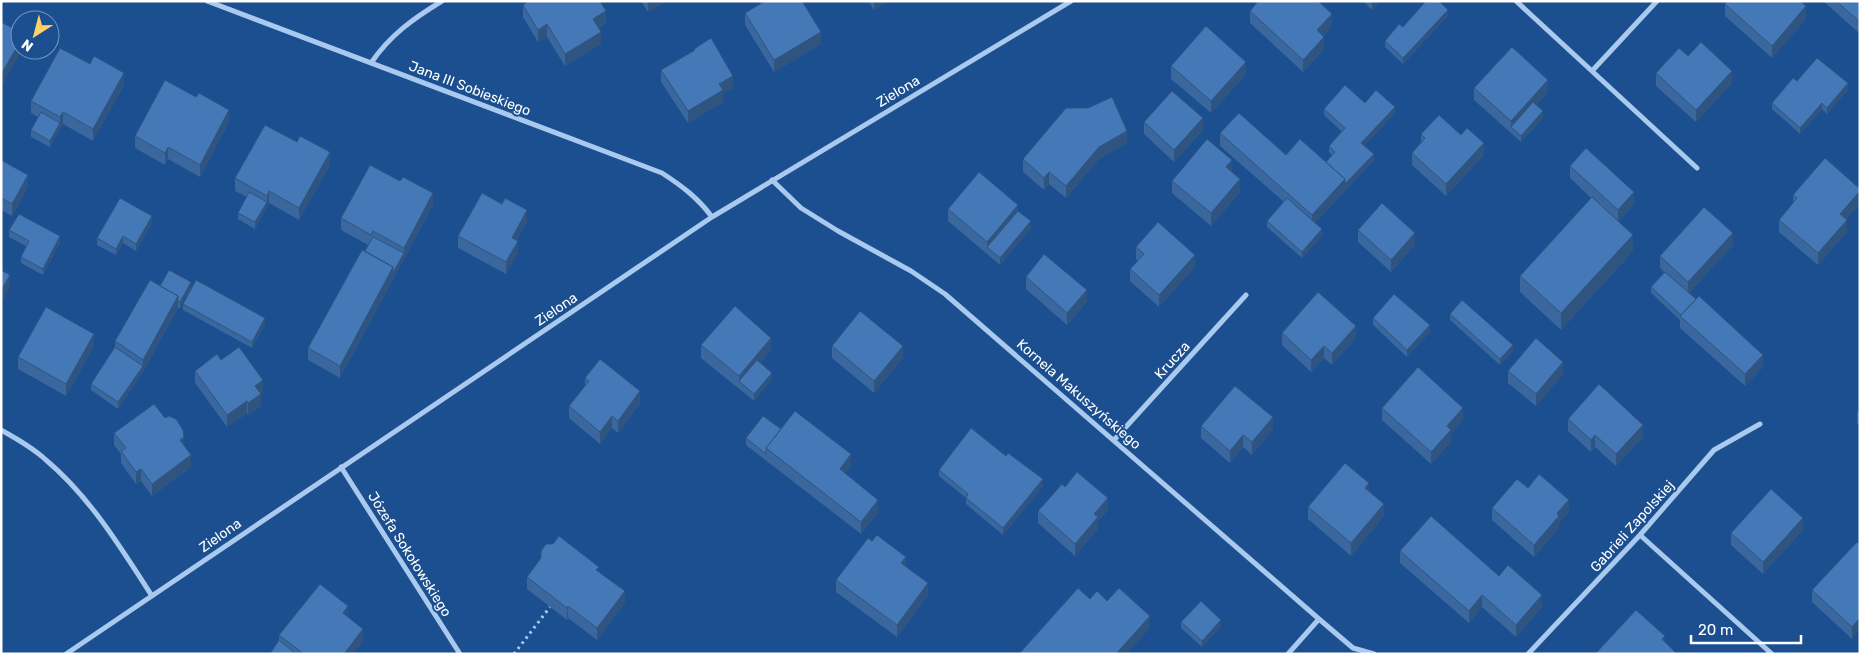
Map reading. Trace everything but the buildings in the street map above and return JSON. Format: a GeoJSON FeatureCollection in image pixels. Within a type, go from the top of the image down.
{"type":"FeatureCollection","features":[{"type":"Feature","properties":{"kind":"street","name":"Jana III Sobieskiego"},"geometry":{"type":"LineString","coordinates":[[207,1],[662,173],[686,188],[701,202],[712,217]]}},
{"type":"Feature","properties":{"kind":"street"},"geometry":{"type":"LineString","coordinates":[[371,63],[395,34],[442,1]]}},
{"type":"Feature","properties":{"kind":"street","name":"Zielona"},"geometry":{"type":"LineString","coordinates":[[66,654],[712,217],[1071,1]]}},
{"type":"Feature","properties":{"kind":"street"},"geometry":{"type":"LineString","coordinates":[[1516,1],[1698,168]]}},
{"type":"Feature","properties":{"kind":"street"},"geometry":{"type":"LineString","coordinates":[[1592,71],[1657,1]]}},
{"type":"Feature","properties":{"kind":"street","name":"Kornela Makuszyńskiego"},"geometry":{"type":"LineString","coordinates":[[772,180],[801,208],[910,271],[945,294],[1319,619]]}},
{"type":"Feature","properties":{"kind":"street","name":"Krucza"},"geometry":{"type":"LineString","coordinates":[[1114,440],[1246,295]]}},
{"type":"Feature","properties":{"kind":"street","name":"Gabrieli Zapolskiej"},"geometry":{"type":"LineString","coordinates":[[1528,654],[1640,535],[1714,450],[1760,424]]}},
{"type":"Feature","properties":{"kind":"street"},"geometry":{"type":"LineString","coordinates":[[1,430],[45,459],[61,473],[105,526],[152,596]]}},
{"type":"Feature","properties":{"kind":"street","name":"Józefa Sokołowskiego"},"geometry":{"type":"LineString","coordinates":[[341,467],[460,654]]}},
{"type":"Feature","properties":{"kind":"street"},"geometry":{"type":"LineString","coordinates":[[1640,535],[1772,654]]}},
{"type":"Feature","properties":{"kind":"street"},"geometry":{"type":"LineString","coordinates":[[1288,654],[1319,619],[1353,648],[1374,654]]}},
{"type":"Feature","properties":{"kind":"path"},"geometry":{"type":"LineString","coordinates":[[514,654],[550,607]]}}]}
